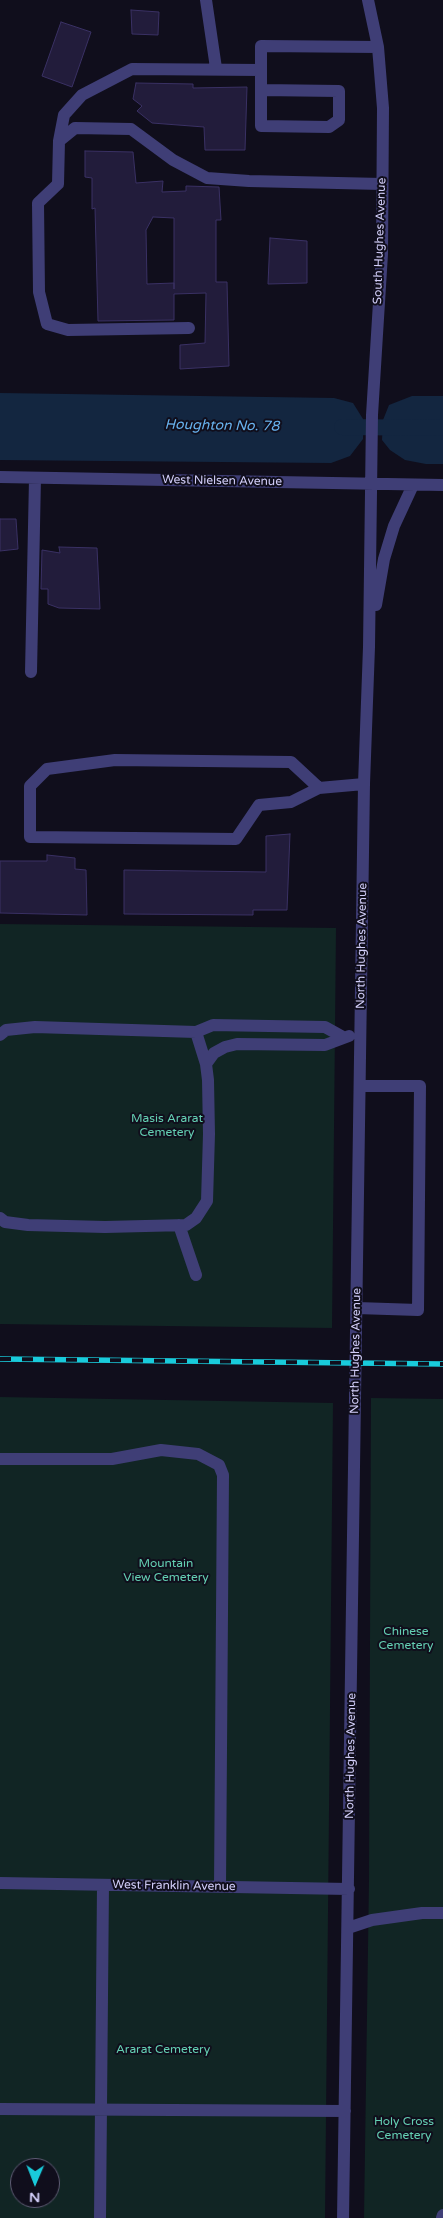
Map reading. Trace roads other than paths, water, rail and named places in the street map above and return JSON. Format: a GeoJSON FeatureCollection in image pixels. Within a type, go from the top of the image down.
{"type":"FeatureCollection","features":[{"type":"Feature","properties":{"kind":"street"},"geometry":{"type":"LineString","coordinates":[[206,0],[216,68]]}},
{"type":"Feature","properties":{"kind":"street","name":"South Hughes Avenue"},"geometry":{"type":"LineString","coordinates":[[368,0],[378,47],[384,108],[382,254],[372,416],[371,484]]}},
{"type":"Feature","properties":{"kind":"street"},"geometry":{"type":"LineString","coordinates":[[261,90],[339,91],[339,120],[329,127],[261,126],[261,90],[261,70],[261,46],[378,47]]}},
{"type":"Feature","properties":{"kind":"street"},"geometry":{"type":"LineString","coordinates":[[189,328],[68,330],[47,324],[39,292],[38,203],[58,184],[59,141],[64,115],[82,95],[132,69],[216,68],[261,70]]}},
{"type":"Feature","properties":{"kind":"street"},"geometry":{"type":"LineString","coordinates":[[59,141],[75,128],[131,129],[172,160],[207,178],[249,181],[382,184]]}},
{"type":"Feature","properties":{"kind":"street","name":"West Nielsen Avenue"},"geometry":{"type":"LineString","coordinates":[[0,477],[443,485]]}},
{"type":"Feature","properties":{"kind":"street"},"geometry":{"type":"LineString","coordinates":[[31,672],[35,478]]}},
{"type":"Feature","properties":{"kind":"street","name":"North Hughes Avenue"},"geometry":{"type":"LineString","coordinates":[[343,2218],[364,784],[369,647],[371,484]]}},
{"type":"Feature","properties":{"kind":"street"},"geometry":{"type":"LineString","coordinates":[[369,647],[384,559],[394,526],[413,485]]}},
{"type":"Feature","properties":{"kind":"street"},"geometry":{"type":"LineString","coordinates":[[319,788],[291,762],[115,760],[47,769],[30,786],[30,837],[236,839],[259,806],[291,802],[319,788],[364,784]]}},
{"type":"Feature","properties":{"kind":"street"},"geometry":{"type":"LineString","coordinates":[[0,1035],[6,1030],[34,1027],[196,1032],[213,1024],[325,1027],[343,1037]]}},
{"type":"Feature","properties":{"kind":"street"},"geometry":{"type":"LineString","coordinates":[[0,1218],[5,1222],[28,1225],[105,1227],[186,1225],[196,1218],[207,1201],[209,1134],[206,1064],[196,1032]]}},
{"type":"Feature","properties":{"kind":"street"},"geometry":{"type":"LineString","coordinates":[[206,1064],[214,1053],[224,1047],[237,1044],[325,1045],[331,1044],[343,1037],[360,1035]]}},
{"type":"Feature","properties":{"kind":"street"},"geometry":{"type":"LineString","coordinates":[[357,1308],[418,1310],[420,1086],[360,1086]]}},
{"type":"Feature","properties":{"kind":"street"},"geometry":{"type":"LineString","coordinates":[[179,1225],[196,1276]]}},
{"type":"Feature","properties":{"kind":"street"},"geometry":{"type":"LineString","coordinates":[[0,1459],[112,1459],[161,1450],[198,1454],[219,1465],[223,1475],[220,1887]]}},
{"type":"Feature","properties":{"kind":"street","name":"West Franklin Avenue"},"geometry":{"type":"LineString","coordinates":[[0,1883],[349,1889]]}},
{"type":"Feature","properties":{"kind":"street"},"geometry":{"type":"LineString","coordinates":[[100,2218],[103,1885]]}},
{"type":"Feature","properties":{"kind":"street"},"geometry":{"type":"LineString","coordinates":[[348,1928],[372,1920],[422,1913],[443,1913]]}},
{"type":"Feature","properties":{"kind":"street"},"geometry":{"type":"LineString","coordinates":[[0,2110],[345,2110]]}},
{"type":"Feature","properties":{"kind":"water"},"geometry":{"type":"Polygon","coordinates":[[[0,393],[334,398],[353,403],[363,419],[363,439],[350,456],[331,463],[0,460],[0,393]]]}},
{"type":"Feature","properties":{"kind":"water"},"geometry":{"type":"Polygon","coordinates":[[[412,396],[443,396],[443,464],[426,464],[405,460],[390,450],[382,440],[383,420],[389,405],[412,396]]]}},
{"type":"Feature","properties":{"kind":"waterway","name":"Houghton No. 78"},"geometry":{"type":"LineString","coordinates":[[342,427],[443,428]]}},
{"type":"Feature","properties":{"kind":"railway"},"geometry":{"type":"LineString","coordinates":[[0,1359],[443,1364]]}},
{"type":"Feature","properties":{"kind":"park label","name":"Masis Ararat Cemetery"},"geometry":{"type":"Point","coordinates":[167,1126]}},
{"type":"Feature","properties":{"kind":"park label","name":"Mountain View Cemetery"},"geometry":{"type":"Point","coordinates":[166,1571]}},
{"type":"Feature","properties":{"kind":"park label","name":"Chinese Cemetery"},"geometry":{"type":"Point","coordinates":[406,1639]}},
{"type":"Feature","properties":{"kind":"park label","name":"Ararat Cemetery"},"geometry":{"type":"Point","coordinates":[163,2050]}},
{"type":"Feature","properties":{"kind":"park label","name":"Holy Cross Cemetery"},"geometry":{"type":"Point","coordinates":[404,2129]}}]}
